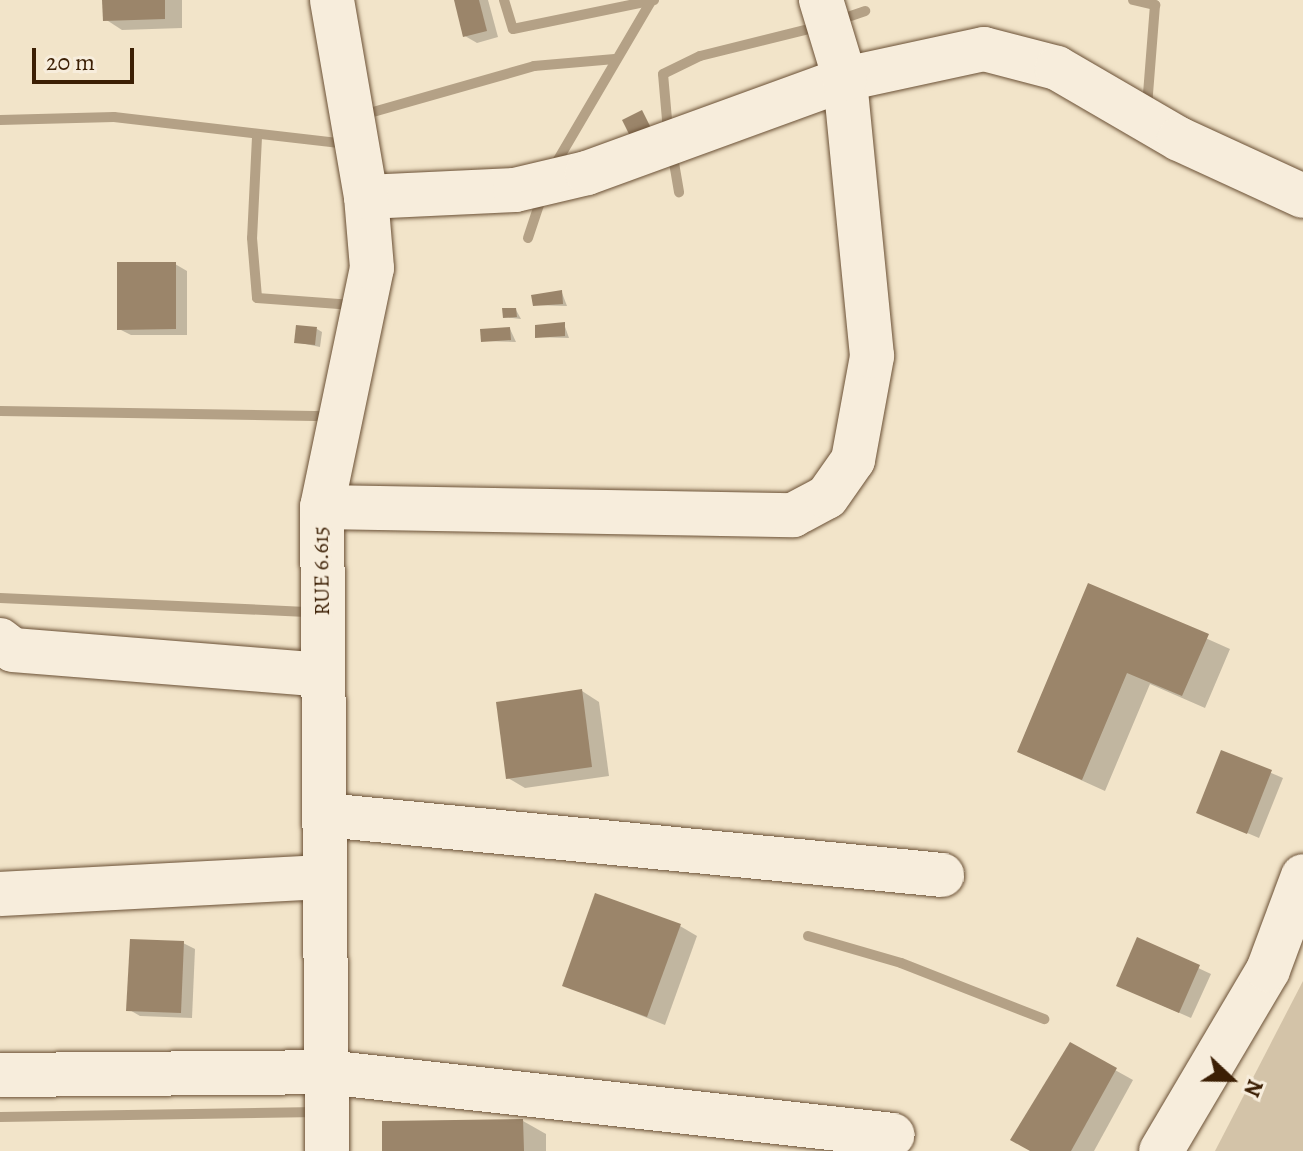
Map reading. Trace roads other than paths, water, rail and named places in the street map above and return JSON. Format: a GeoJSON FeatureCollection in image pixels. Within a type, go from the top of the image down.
{"type":"FeatureCollection","features":[{"type":"Feature","properties":{"kind":"street","name":"RUE 6.615"},"geometry":{"type":"LineString","coordinates":[[327,1151],[322,507],[372,268],[366,197],[332,0]]}},
{"type":"Feature","properties":{"kind":"street"},"geometry":{"type":"LineString","coordinates":[[322,507],[793,515],[827,497],[853,460],[872,356],[845,79],[821,0]]}},
{"type":"Feature","properties":{"kind":"street"},"geometry":{"type":"LineString","coordinates":[[366,197],[515,190],[587,173],[845,79],[984,49],[1026,56],[1057,68],[1179,139],[1303,196]]}},
{"type":"Feature","properties":{"kind":"street"},"geometry":{"type":"LineString","coordinates":[[0,640],[13,650],[323,675]]}},
{"type":"Feature","properties":{"kind":"street"},"geometry":{"type":"LineString","coordinates":[[325,815],[942,875]]}},
{"type":"Feature","properties":{"kind":"street"},"geometry":{"type":"LineString","coordinates":[[1161,1151],[1268,970],[1303,876]]}},
{"type":"Feature","properties":{"kind":"street"},"geometry":{"type":"LineString","coordinates":[[0,894],[325,877]]}},
{"type":"Feature","properties":{"kind":"street"},"geometry":{"type":"LineString","coordinates":[[0,1075],[326,1072],[893,1135]]}},
{"type":"Feature","properties":{"kind":"waterway"},"geometry":{"type":"LineString","coordinates":[[504,0],[513,29],[654,0]]}},
{"type":"Feature","properties":{"kind":"waterway"},"geometry":{"type":"LineString","coordinates":[[1133,0],[1155,5],[1147,106]]}},
{"type":"Feature","properties":{"kind":"waterway"},"geometry":{"type":"LineString","coordinates":[[552,170],[651,1]]}},
{"type":"Feature","properties":{"kind":"waterway"},"geometry":{"type":"LineString","coordinates":[[836,21],[865,11]]}},
{"type":"Feature","properties":{"kind":"waterway"},"geometry":{"type":"LineString","coordinates":[[668,131],[663,74],[700,56],[817,27]]}},
{"type":"Feature","properties":{"kind":"waterway"},"geometry":{"type":"LineString","coordinates":[[366,114],[534,66],[615,59]]}},
{"type":"Feature","properties":{"kind":"waterway"},"geometry":{"type":"LineString","coordinates":[[0,120],[114,117],[348,144]]}},
{"type":"Feature","properties":{"kind":"waterway"},"geometry":{"type":"LineString","coordinates":[[257,137],[252,238],[257,298],[353,305]]}},
{"type":"Feature","properties":{"kind":"waterway"},"geometry":{"type":"LineString","coordinates":[[672,151],[679,192]]}},
{"type":"Feature","properties":{"kind":"waterway"},"geometry":{"type":"LineString","coordinates":[[528,238],[542,196]]}},
{"type":"Feature","properties":{"kind":"waterway"},"geometry":{"type":"LineString","coordinates":[[0,411],[330,416]]}},
{"type":"Feature","properties":{"kind":"waterway"},"geometry":{"type":"LineString","coordinates":[[0,598],[312,612]]}},
{"type":"Feature","properties":{"kind":"waterway"},"geometry":{"type":"LineString","coordinates":[[808,936],[901,963],[1044,1019]]}},
{"type":"Feature","properties":{"kind":"waterway"},"geometry":{"type":"LineString","coordinates":[[0,1117],[318,1112]]}}]}
